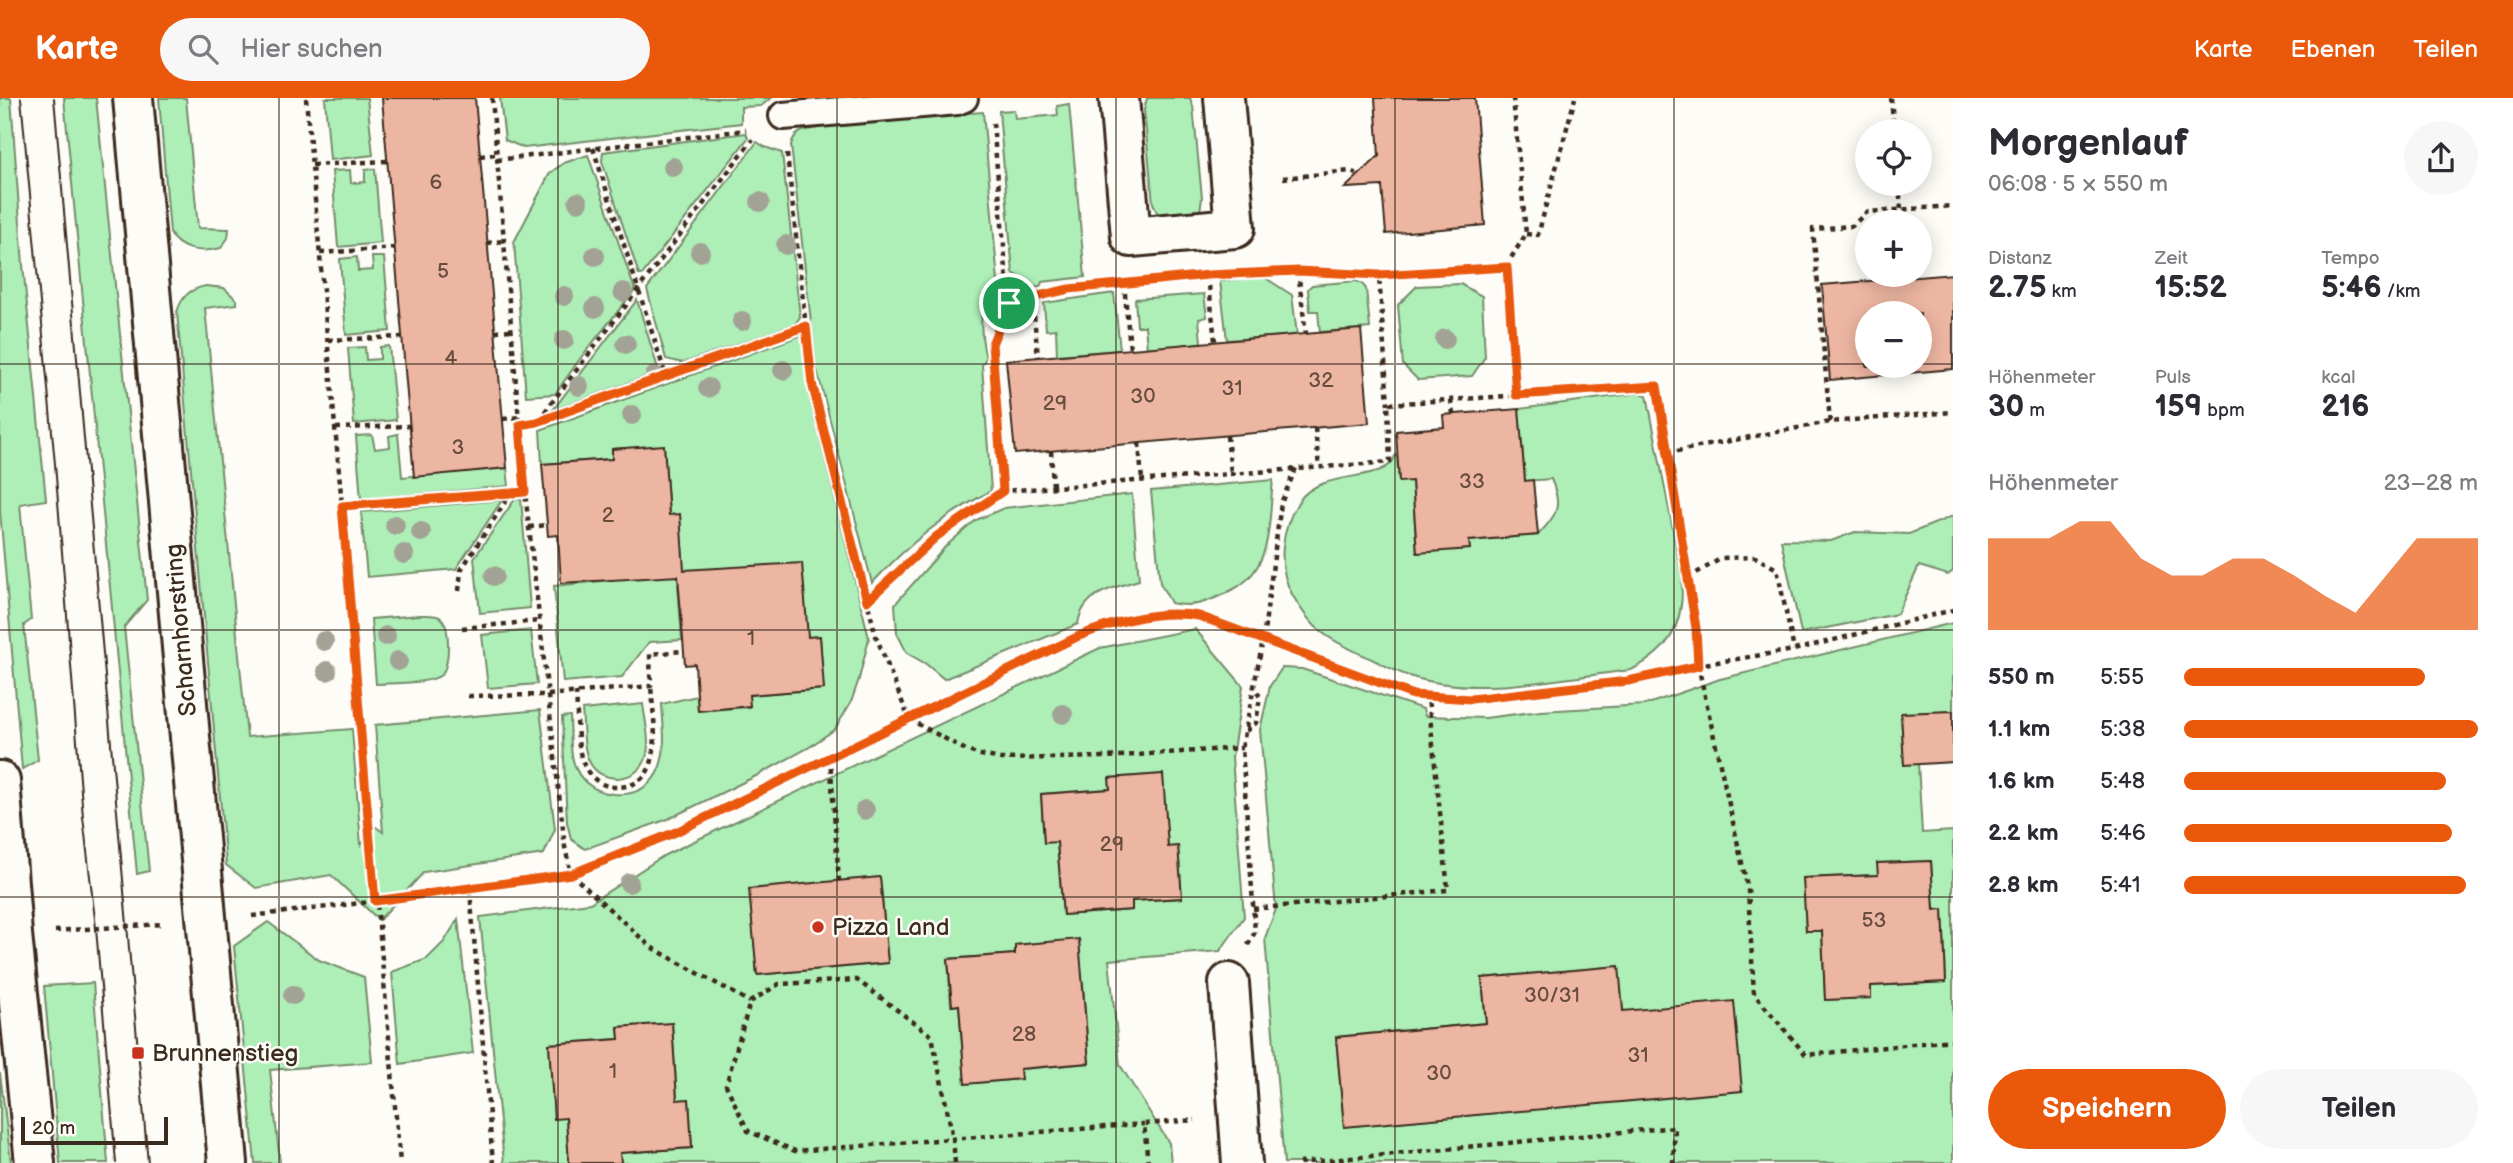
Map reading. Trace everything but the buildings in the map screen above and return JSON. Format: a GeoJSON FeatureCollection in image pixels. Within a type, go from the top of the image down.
{"type":"FeatureCollection","features":[{"type":"Feature","properties":{"kind":"street","name":"Scharnhorstring"},"geometry":{"type":"LineString","coordinates":[[133,98],[228,1163]]}},
{"type":"Feature","properties":{"kind":"street"},"geometry":{"type":"LineString","coordinates":[[1119,98],[1131,237],[1235,228],[1224,98]]}},
{"type":"Feature","properties":{"kind":"street"},"geometry":{"type":"LineString","coordinates":[[0,781],[35,1163]]}},
{"type":"Feature","properties":{"kind":"street"},"geometry":{"type":"LineString","coordinates":[[1229,983],[1242,1163]]}},
{"type":"Feature","properties":{"kind":"lane"},"geometry":{"type":"LineString","coordinates":[[783,116],[957,101],[964,98]]}},
{"type":"Feature","properties":{"kind":"path"},"geometry":{"type":"LineString","coordinates":[[306,98],[400,1163]]}},
{"type":"Feature","properties":{"kind":"path"},"geometry":{"type":"LineString","coordinates":[[492,98],[525,492],[565,847],[571,874],[651,947],[750,1002]]}},
{"type":"Feature","properties":{"kind":"path"},"geometry":{"type":"LineString","coordinates":[[1513,98],[1526,234],[1507,267],[1516,395]]}},
{"type":"Feature","properties":{"kind":"path"},"geometry":{"type":"LineString","coordinates":[[1526,234],[1538,235],[1575,98]]}},
{"type":"Feature","properties":{"kind":"path"},"geometry":{"type":"LineString","coordinates":[[1891,98],[1893,119]]}},
{"type":"Feature","properties":{"kind":"path"},"geometry":{"type":"LineString","coordinates":[[783,116],[812,383],[876,636],[909,719],[964,749],[1001,759],[1105,757],[1242,748]]}},
{"type":"Feature","properties":{"kind":"path"},"geometry":{"type":"LineString","coordinates":[[993,120],[1009,303],[992,344],[1003,491]]}},
{"type":"Feature","properties":{"kind":"path"},"geometry":{"type":"LineString","coordinates":[[480,156],[497,157],[593,148],[749,129]]}},
{"type":"Feature","properties":{"kind":"path"},"geometry":{"type":"LineString","coordinates":[[537,422],[754,139]]}},
{"type":"Feature","properties":{"kind":"path"},"geometry":{"type":"LineString","coordinates":[[593,148],[666,376]]}},
{"type":"Feature","properties":{"kind":"path"},"geometry":{"type":"LineString","coordinates":[[312,166],[387,160]]}},
{"type":"Feature","properties":{"kind":"path"},"geometry":{"type":"LineString","coordinates":[[1283,178],[1350,171],[1359,174]]}},
{"type":"Feature","properties":{"kind":"path"},"geometry":{"type":"LineString","coordinates":[[1900,196],[1901,210],[1953,206]]}},
{"type":"Feature","properties":{"kind":"path"},"geometry":{"type":"LineString","coordinates":[[1830,422],[1812,229],[1852,226],[1855,223]]}},
{"type":"Feature","properties":{"kind":"path"},"geometry":{"type":"LineString","coordinates":[[487,243],[504,241]]}},
{"type":"Feature","properties":{"kind":"path"},"geometry":{"type":"LineString","coordinates":[[320,253],[395,248]]}},
{"type":"Feature","properties":{"kind":"path"},"geometry":{"type":"LineString","coordinates":[[1234,274],[1298,271],[1379,275],[1507,267]]}},
{"type":"Feature","properties":{"kind":"path"},"geometry":{"type":"LineString","coordinates":[[1298,271],[1306,334]]}},
{"type":"Feature","properties":{"kind":"path"},"geometry":{"type":"LineString","coordinates":[[1208,275],[1215,341]]}},
{"type":"Feature","properties":{"kind":"path"},"geometry":{"type":"LineString","coordinates":[[1196,276],[1221,275]]}},
{"type":"Feature","properties":{"kind":"path"},"geometry":{"type":"LineString","coordinates":[[867,601],[937,536],[1003,491],[1390,462],[1379,275]]}},
{"type":"Feature","properties":{"kind":"path"},"geometry":{"type":"LineString","coordinates":[[1009,303],[1069,289],[1136,282]]}},
{"type":"Feature","properties":{"kind":"path"},"geometry":{"type":"LineString","coordinates":[[1124,283],[1130,349]]}},
{"type":"Feature","properties":{"kind":"path"},"geometry":{"type":"LineString","coordinates":[[1032,296],[1038,357]]}},
{"type":"Feature","properties":{"kind":"path"},"geometry":{"type":"LineString","coordinates":[[520,425],[537,422],[806,326]]}},
{"type":"Feature","properties":{"kind":"path"},"geometry":{"type":"LineString","coordinates":[[495,331],[512,330]]}},
{"type":"Feature","properties":{"kind":"path"},"geometry":{"type":"LineString","coordinates":[[328,340],[402,337]]}},
{"type":"Feature","properties":{"kind":"path"},"geometry":{"type":"LineString","coordinates":[[1388,404],[1657,386],[1696,628],[1698,666],[1748,890],[1754,994],[1806,1055],[1953,1040]]}},
{"type":"Feature","properties":{"kind":"path"},"geometry":{"type":"LineString","coordinates":[[1451,400],[1453,414]]}},
{"type":"Feature","properties":{"kind":"path"},"geometry":{"type":"LineString","coordinates":[[1667,453],[1830,422],[1953,412]]}},
{"type":"Feature","properties":{"kind":"path"},"geometry":{"type":"LineString","coordinates":[[503,419],[519,417]]}},
{"type":"Feature","properties":{"kind":"path"},"geometry":{"type":"LineString","coordinates":[[336,428],[410,426]]}},
{"type":"Feature","properties":{"kind":"path"},"geometry":{"type":"LineString","coordinates":[[1315,428],[1319,467]]}},
{"type":"Feature","properties":{"kind":"path"},"geometry":{"type":"LineString","coordinates":[[1227,436],[1231,473]]}},
{"type":"Feature","properties":{"kind":"path"},"geometry":{"type":"LineString","coordinates":[[1139,443],[1142,481]]}},
{"type":"Feature","properties":{"kind":"path"},"geometry":{"type":"LineString","coordinates":[[1051,451],[1053,487]]}},
{"type":"Feature","properties":{"kind":"path"},"geometry":{"type":"LineString","coordinates":[[1229,983],[1255,932],[1242,748],[1263,640],[1281,503],[1296,468]]}},
{"type":"Feature","properties":{"kind":"path"},"geometry":{"type":"LineString","coordinates":[[342,506],[525,492]]}},
{"type":"Feature","properties":{"kind":"path"},"geometry":{"type":"LineString","coordinates":[[459,591],[461,570],[511,493]]}},
{"type":"Feature","properties":{"kind":"path"},"geometry":{"type":"LineString","coordinates":[[529,527],[547,525]]}},
{"type":"Feature","properties":{"kind":"path"},"geometry":{"type":"LineString","coordinates":[[1688,578],[1722,558],[1755,557],[1777,569],[1794,650]]}},
{"type":"Feature","properties":{"kind":"path"},"geometry":{"type":"LineString","coordinates":[[241,918],[470,890],[571,874],[676,832],[1079,636],[1128,620],[1186,614],[1199,616],[1413,695],[1471,699],[1628,681],[1794,650],[1953,611]]}},
{"type":"Feature","properties":{"kind":"path"},"geometry":{"type":"LineString","coordinates":[[462,628],[539,621]]}},
{"type":"Feature","properties":{"kind":"path"},"geometry":{"type":"LineString","coordinates":[[576,692],[580,752],[585,768],[596,780],[611,787],[628,786],[642,778],[652,764],[655,748],[650,654],[683,651]]}},
{"type":"Feature","properties":{"kind":"path"},"geometry":{"type":"LineString","coordinates":[[468,696],[547,695],[651,686]]}},
{"type":"Feature","properties":{"kind":"path"},"geometry":{"type":"LineString","coordinates":[[1253,909],[1448,890],[1428,697]]}},
{"type":"Feature","properties":{"kind":"path"},"geometry":{"type":"LineString","coordinates":[[830,757],[839,881]]}},
{"type":"Feature","properties":{"kind":"path"},"geometry":{"type":"LineString","coordinates":[[470,890],[493,1163]]}},
{"type":"Feature","properties":{"kind":"path"},"geometry":{"type":"LineString","coordinates":[[44,932],[167,923]]}},
{"type":"Feature","properties":{"kind":"path"},"geometry":{"type":"LineString","coordinates":[[955,1163],[953,1138],[932,1036],[857,980],[779,984],[750,1002],[726,1085],[748,1131],[796,1152],[953,1138],[1239,1116]]}},
{"type":"Feature","properties":{"kind":"path"},"geometry":{"type":"LineString","coordinates":[[1144,1124],[1148,1163]]}},
{"type":"Feature","properties":{"kind":"path"},"geometry":{"type":"LineString","coordinates":[[1299,1163],[1675,1127],[1672,1163]]}},
{"type":"Feature","properties":{"kind":"green space"},"geometry":{"type":"Polygon","coordinates":[[[0,98],[11,98],[23,265],[46,500],[20,504],[31,620],[24,625],[38,760],[22,769],[0,510],[0,98]]]}},
{"type":"Feature","properties":{"kind":"green space"},"geometry":{"type":"Polygon","coordinates":[[[64,98],[96,98],[147,600],[124,627],[149,871],[137,874],[64,98]]]}},
{"type":"Feature","properties":{"kind":"green space"},"geometry":{"type":"Polygon","coordinates":[[[159,98],[186,98],[198,228],[229,229],[228,238],[221,248],[207,250],[185,247],[170,233],[159,98]]]}},
{"type":"Feature","properties":{"kind":"green space"},"geometry":{"type":"Polygon","coordinates":[[[325,98],[367,98],[373,155],[330,160],[325,98]]]}},
{"type":"Feature","properties":{"kind":"green space"},"geometry":{"type":"Polygon","coordinates":[[[500,98],[771,98],[761,106],[741,107],[741,123],[524,148],[505,140],[500,98]]]}},
{"type":"Feature","properties":{"kind":"green space"},"geometry":{"type":"Polygon","coordinates":[[[816,98],[948,98],[957,114],[983,112],[999,293],[985,298],[981,320],[986,358],[982,365],[991,491],[927,532],[872,583],[816,366],[791,145],[797,134],[818,128],[816,98]]]}},
{"type":"Feature","properties":{"kind":"green space"},"geometry":{"type":"Polygon","coordinates":[[[1147,98],[1190,98],[1193,106],[1202,198],[1200,211],[1192,220],[1168,223],[1158,215],[1153,203],[1144,110],[1147,98]]]}},
{"type":"Feature","properties":{"kind":"green space"},"geometry":{"type":"Polygon","coordinates":[[[1069,104],[1085,277],[1042,282],[1040,287],[1027,288],[1020,277],[1013,273],[999,111],[1014,110],[1015,119],[1058,115],[1057,106],[1069,104]]]}},
{"type":"Feature","properties":{"kind":"green space"},"geometry":{"type":"Polygon","coordinates":[[[746,133],[748,138],[642,275],[639,275],[602,161],[603,152],[746,133]]]}},
{"type":"Feature","properties":{"kind":"green space"},"geometry":{"type":"Polygon","coordinates":[[[757,142],[782,153],[800,317],[795,324],[683,363],[666,359],[647,289],[757,142]]]}},
{"type":"Feature","properties":{"kind":"green space"},"geometry":{"type":"Polygon","coordinates":[[[588,155],[635,290],[555,394],[526,396],[514,242],[550,173],[564,163],[588,155]]]}},
{"type":"Feature","properties":{"kind":"green space"},"geometry":{"type":"Polygon","coordinates":[[[375,169],[381,243],[338,247],[332,171],[350,170],[351,183],[365,182],[365,170],[375,169]]]}},
{"type":"Feature","properties":{"kind":"green space"},"geometry":{"type":"Polygon","coordinates":[[[357,257],[358,271],[373,270],[372,257],[384,257],[390,331],[346,335],[340,259],[357,257]]]}},
{"type":"Feature","properties":{"kind":"green space"},"geometry":{"type":"Polygon","coordinates":[[[1264,277],[1292,295],[1297,335],[1227,340],[1220,281],[1264,277]]]}},
{"type":"Feature","properties":{"kind":"green space"},"geometry":{"type":"Polygon","coordinates":[[[1357,281],[1366,289],[1370,328],[1320,332],[1318,311],[1310,311],[1308,289],[1312,285],[1357,281]]]}},
{"type":"Feature","properties":{"kind":"green space"},"geometry":{"type":"Polygon","coordinates":[[[1460,284],[1482,296],[1485,357],[1472,376],[1418,380],[1403,365],[1398,305],[1417,286],[1460,284]]]}},
{"type":"Feature","properties":{"kind":"green space"},"geometry":{"type":"Polygon","coordinates":[[[206,286],[224,288],[237,300],[237,304],[205,308],[247,737],[352,729],[361,845],[376,827],[383,832],[375,725],[540,710],[555,829],[544,854],[424,872],[379,920],[331,875],[256,888],[226,865],[177,312],[187,294],[206,286]]]}},
{"type":"Feature","properties":{"kind":"green space"},"geometry":{"type":"Polygon","coordinates":[[[1114,293],[1120,350],[1057,355],[1056,329],[1046,330],[1044,303],[1114,293]]]}},
{"type":"Feature","properties":{"kind":"green space"},"geometry":{"type":"Polygon","coordinates":[[[1204,294],[1207,317],[1199,319],[1201,343],[1147,348],[1145,326],[1137,326],[1135,299],[1204,294]]]}},
{"type":"Feature","properties":{"kind":"green space"},"geometry":{"type":"Polygon","coordinates":[[[637,300],[659,372],[553,410],[637,300]]]}},
{"type":"Feature","properties":{"kind":"green space"},"geometry":{"type":"Polygon","coordinates":[[[802,335],[808,389],[869,638],[851,702],[835,729],[808,748],[668,819],[585,849],[571,839],[567,822],[562,717],[570,716],[572,757],[583,779],[604,792],[628,794],[650,783],[657,773],[663,757],[662,704],[697,696],[698,711],[749,707],[749,695],[823,689],[820,636],[808,637],[751,579],[678,585],[682,640],[649,642],[622,677],[563,682],[554,586],[611,580],[669,515],[664,446],[612,449],[612,459],[542,464],[540,430],[802,335]]]}},
{"type":"Feature","properties":{"kind":"green space"},"geometry":{"type":"Polygon","coordinates":[[[389,346],[396,420],[354,424],[348,348],[365,347],[366,360],[380,359],[380,347],[389,346]]]}},
{"type":"Feature","properties":{"kind":"green space"},"geometry":{"type":"Polygon","coordinates":[[[1639,393],[1647,395],[1682,577],[1678,621],[1666,643],[1645,662],[1631,670],[1519,684],[1490,686],[1435,682],[1403,674],[1323,634],[1308,619],[1293,596],[1284,572],[1283,548],[1293,512],[1309,491],[1322,484],[1380,470],[1390,465],[1397,455],[1399,481],[1412,481],[1417,553],[1469,541],[1538,535],[1554,515],[1557,497],[1551,479],[1525,481],[1519,409],[1639,393]]]}},
{"type":"Feature","properties":{"kind":"green space"},"geometry":{"type":"Polygon","coordinates":[[[398,434],[402,477],[507,468],[509,486],[361,500],[356,436],[372,435],[375,449],[390,447],[389,436],[398,434]]]}},
{"type":"Feature","properties":{"kind":"green space"},"geometry":{"type":"Polygon","coordinates":[[[1273,480],[1268,536],[1260,562],[1253,573],[1239,586],[1211,600],[1192,605],[1171,603],[1160,583],[1151,491],[1273,480]]]}},
{"type":"Feature","properties":{"kind":"green space"},"geometry":{"type":"Polygon","coordinates":[[[1132,494],[1139,580],[1110,589],[1093,598],[1081,613],[1078,624],[944,679],[907,653],[897,633],[895,604],[946,546],[976,520],[1004,508],[1132,494]]]}},
{"type":"Feature","properties":{"kind":"green space"},"geometry":{"type":"Polygon","coordinates":[[[515,499],[521,499],[530,608],[480,613],[474,558],[515,499]]]}},
{"type":"Feature","properties":{"kind":"green space"},"geometry":{"type":"Polygon","coordinates":[[[502,500],[456,569],[367,577],[361,512],[502,500]]]}},
{"type":"Feature","properties":{"kind":"green space"},"geometry":{"type":"Polygon","coordinates":[[[1953,516],[1953,571],[1948,575],[1919,566],[1897,614],[1801,633],[1781,540],[1831,541],[1855,532],[1909,534],[1953,516]]]}},
{"type":"Feature","properties":{"kind":"green space"},"geometry":{"type":"Polygon","coordinates":[[[436,616],[444,622],[448,646],[444,671],[436,678],[428,680],[376,684],[371,619],[436,616]]]}},
{"type":"Feature","properties":{"kind":"green space"},"geometry":{"type":"Polygon","coordinates":[[[1953,623],[1953,711],[1901,714],[1904,764],[1918,764],[1922,833],[1953,831],[1953,1163],[1284,1163],[1265,938],[1276,909],[1260,730],[1270,686],[1282,668],[1302,669],[1423,709],[1425,716],[1485,718],[1541,711],[1645,705],[1720,679],[1953,623]],[[1931,861],[1878,863],[1878,875],[1804,878],[1806,931],[1822,931],[1825,1000],[1871,998],[1871,986],[1946,982],[1943,910],[1934,910],[1931,861]],[[1618,966],[1482,978],[1486,1023],[1336,1037],[1344,1127],[1742,1090],[1623,1011],[1618,966]]]}},
{"type":"Feature","properties":{"kind":"green space"},"geometry":{"type":"Polygon","coordinates":[[[1195,629],[1243,686],[1232,757],[1244,917],[1220,951],[1109,960],[1120,1065],[1169,1143],[1171,1163],[621,1163],[620,1153],[692,1148],[689,1099],[677,1100],[672,1023],[618,1027],[619,1039],[549,1044],[554,1118],[566,1118],[569,1163],[504,1163],[480,917],[590,903],[665,855],[1100,648],[1195,629]],[[1162,774],[1110,778],[1110,789],[1041,794],[1044,842],[1057,842],[1063,915],[1132,910],[1132,901],[1182,898],[1178,846],[1168,847],[1162,774]],[[880,877],[750,889],[757,975],[888,963],[880,877]],[[1066,941],[1015,945],[1015,954],[948,959],[951,1006],[959,1005],[965,1084],[1020,1079],[1020,1069],[1089,1063],[1083,984],[1066,941]]]}},
{"type":"Feature","properties":{"kind":"green space"},"geometry":{"type":"Polygon","coordinates":[[[531,630],[537,684],[488,688],[482,635],[531,630]]]}},
{"type":"Feature","properties":{"kind":"green space"},"geometry":{"type":"Polygon","coordinates":[[[643,704],[648,745],[642,766],[636,772],[620,778],[603,775],[587,757],[582,710],[643,704]]]}},
{"type":"Feature","properties":{"kind":"green space"},"geometry":{"type":"Polygon","coordinates":[[[458,919],[473,1053],[400,1064],[392,972],[427,959],[444,942],[458,919]]]}},
{"type":"Feature","properties":{"kind":"green space"},"geometry":{"type":"Polygon","coordinates":[[[268,922],[319,960],[364,977],[372,1062],[270,1070],[280,1163],[255,1163],[234,946],[268,922]]]}},
{"type":"Feature","properties":{"kind":"green space"},"geometry":{"type":"Polygon","coordinates":[[[93,983],[108,1163],[60,1163],[44,986],[93,983]]]}},
{"type":"Feature","properties":{"kind":"green space"},"geometry":{"type":"Polygon","coordinates":[[[0,1073],[11,1163],[0,1163],[0,1073]]]}},
{"type":"Feature","properties":{"kind":"tram line"},"geometry":{"type":"LineString","coordinates":[[21,98],[55,464],[83,817],[96,928],[116,1163]]}},
{"type":"Feature","properties":{"kind":"tram line"},"geometry":{"type":"LineString","coordinates":[[54,98],[148,1163]]}},
{"type":"Feature","properties":{"kind":"place","name":"Pizza Land"},"geometry":{"type":"Point","coordinates":[818,927]}},
{"type":"Feature","properties":{"kind":"place","name":"Brunnenstieg"},"geometry":{"type":"Point","coordinates":[138,1053]}},
{"type":"Feature","properties":{"kind":"route"},"geometry":{"type":"LineString","coordinates":[[1507,267],[1516,395],[1657,386],[1696,628],[1698,666],[1628,681],[1471,699],[1428,697],[1413,695],[1199,616],[1146,616],[1079,636],[676,832],[571,874],[375,901],[342,506],[525,492],[520,425],[537,422],[806,326],[812,383],[867,601],[937,536],[1003,491],[992,344],[1009,303],[1069,289],[1208,275],[1298,271],[1379,275],[1507,267]]}}]}
